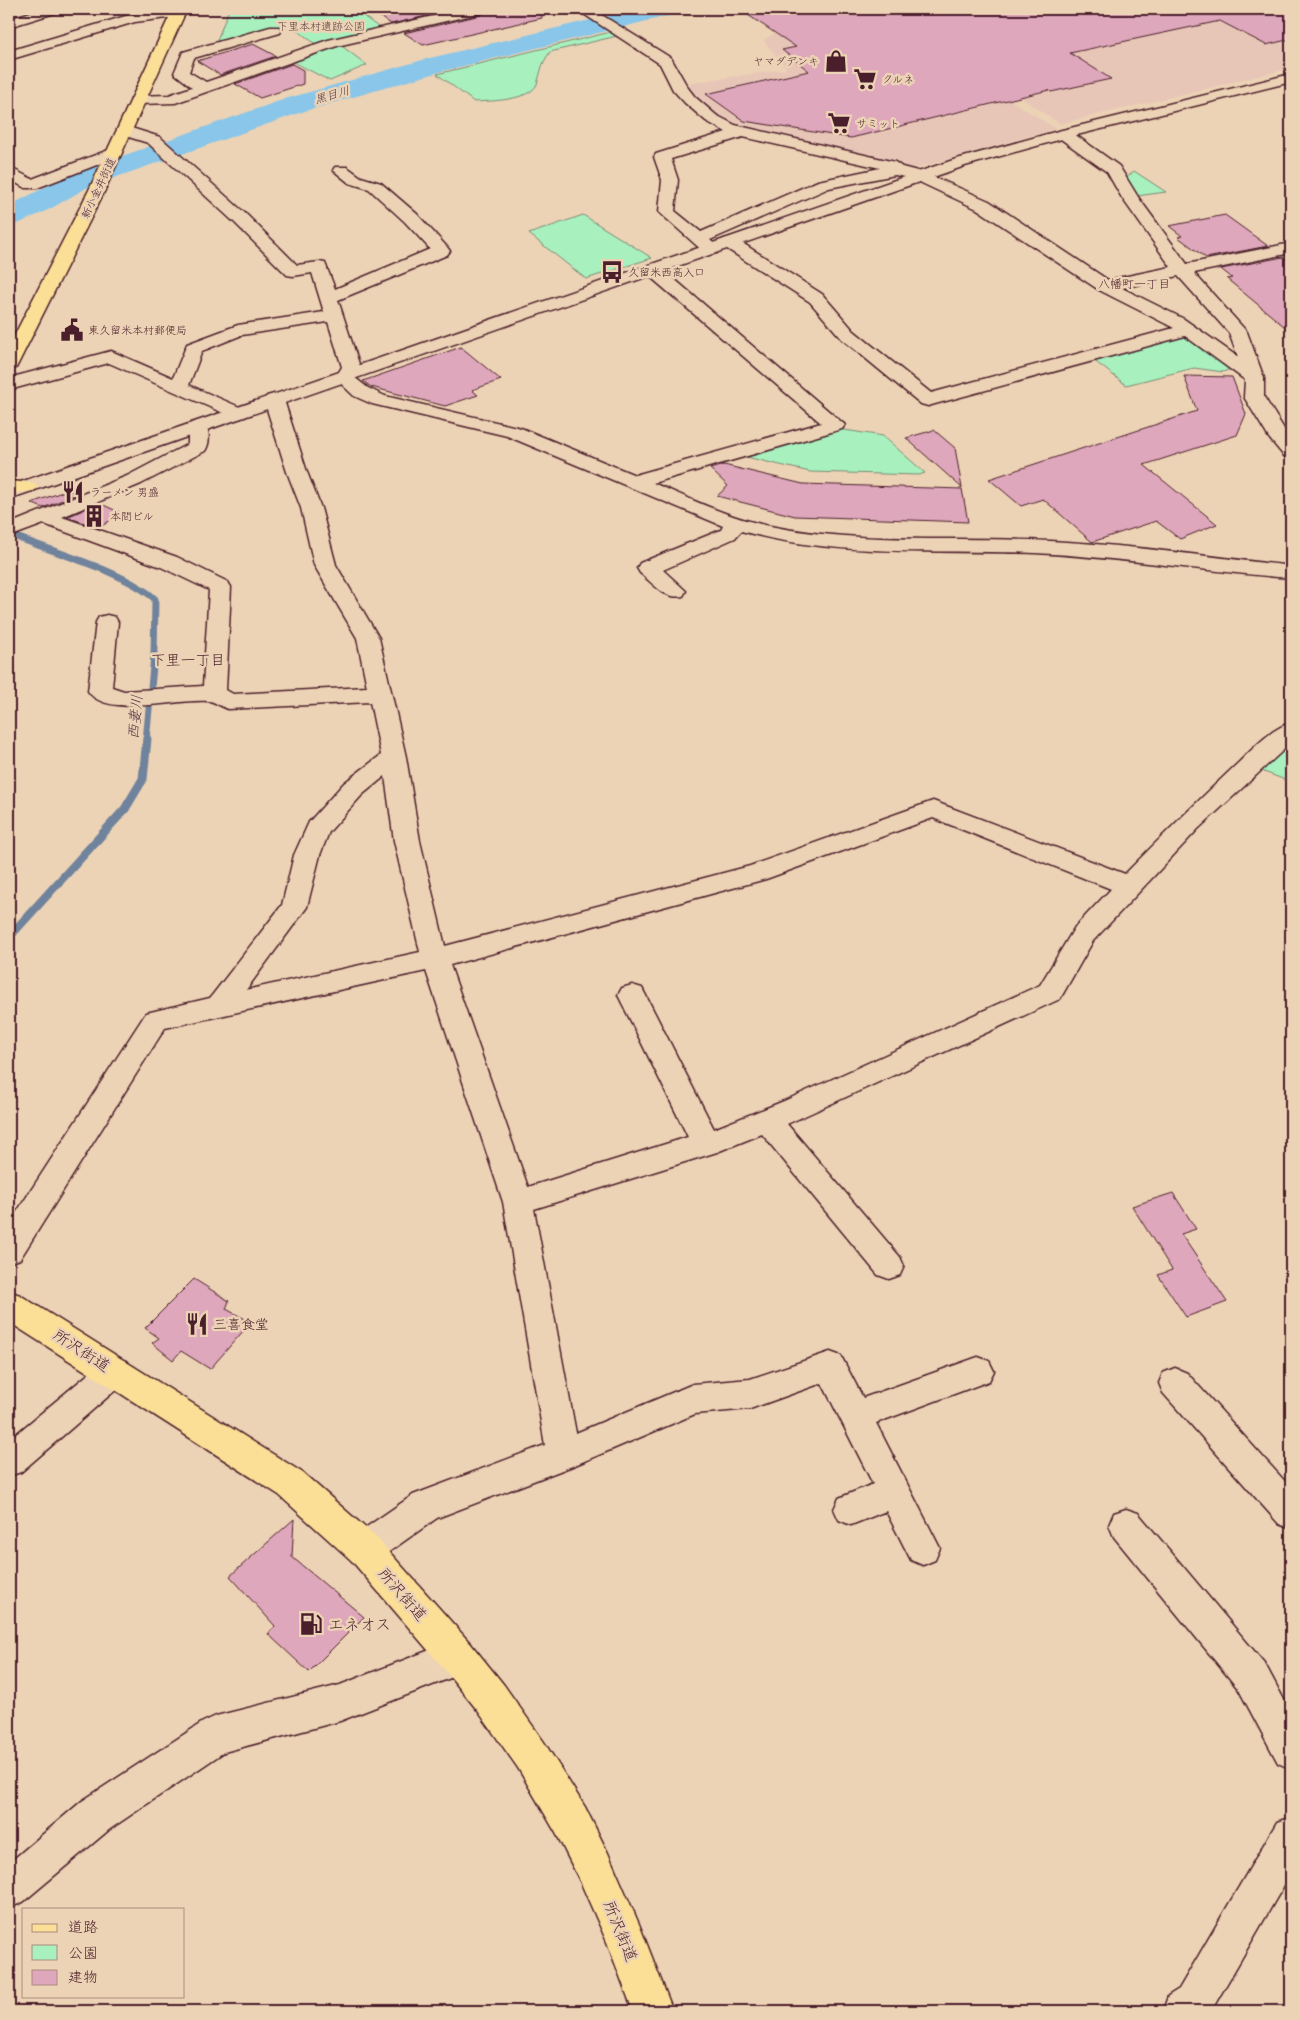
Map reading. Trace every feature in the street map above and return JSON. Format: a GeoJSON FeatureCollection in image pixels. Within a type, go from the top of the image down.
{"type":"FeatureCollection","features":[{"type":"Feature","properties":{"kind":"main road","name":"新小金井街道"},"geometry":{"type":"LineString","coordinates":[[9,364],[97,190],[179,11]]}},
{"type":"Feature","properties":{"kind":"main road","name":"所沢街道"},"geometry":{"type":"LineString","coordinates":[[9,1305],[291,1484],[364,1549],[458,1657],[491,1698],[531,1755],[571,1822],[594,1867],[625,1938],[652,2011]]}},
{"type":"Feature","properties":{"kind":"street"},"geometry":{"type":"LineString","coordinates":[[9,23],[53,9]]}},
{"type":"Feature","properties":{"kind":"street"},"geometry":{"type":"LineString","coordinates":[[139,100],[170,100],[333,44],[481,9]]}},
{"type":"Feature","properties":{"kind":"street"},"geometry":{"type":"LineString","coordinates":[[583,9],[666,61],[682,90],[711,118],[742,132],[889,166],[896,170],[919,176],[983,205],[1105,286],[1178,323],[1255,378]]}},
{"type":"Feature","properties":{"kind":"street"},"geometry":{"type":"LineString","coordinates":[[9,56],[134,18],[179,11]]}},
{"type":"Feature","properties":{"kind":"street"},"geometry":{"type":"LineString","coordinates":[[204,88],[181,73],[188,55],[275,30]]}},
{"type":"Feature","properties":{"kind":"street"},"geometry":{"type":"LineString","coordinates":[[742,132],[662,157],[670,180],[667,212],[705,244],[730,243],[959,163],[1064,134],[1291,78]]}},
{"type":"Feature","properties":{"kind":"street"},"geometry":{"type":"LineString","coordinates":[[125,130],[154,140],[293,271],[320,267],[351,367],[344,378]]}},
{"type":"Feature","properties":{"kind":"street"},"geometry":{"type":"LineString","coordinates":[[1064,134],[1113,169],[1129,197],[1182,270],[1238,332],[1255,378],[1254,397],[1276,434],[1291,452]]}},
{"type":"Feature","properties":{"kind":"street"},"geometry":{"type":"LineString","coordinates":[[9,172],[31,184],[112,156]]}},
{"type":"Feature","properties":{"kind":"street"},"geometry":{"type":"LineString","coordinates":[[330,297],[441,251],[411,218],[376,186],[355,180],[341,170]]}},
{"type":"Feature","properties":{"kind":"street"},"geometry":{"type":"LineString","coordinates":[[15,489],[198,428],[274,400],[344,378],[653,270],[824,184],[896,170]]}},
{"type":"Feature","properties":{"kind":"street"},"geometry":{"type":"LineString","coordinates":[[730,243],[816,298],[848,335],[928,400],[1188,330]]}},
{"type":"Feature","properties":{"kind":"street"},"geometry":{"type":"LineString","coordinates":[[1105,286],[1291,248]]}},
{"type":"Feature","properties":{"kind":"street"},"geometry":{"type":"LineString","coordinates":[[634,482],[835,425],[653,270]]}},
{"type":"Feature","properties":{"kind":"street"},"geometry":{"type":"LineString","coordinates":[[179,386],[194,348],[238,330],[335,316]]}},
{"type":"Feature","properties":{"kind":"street"},"geometry":{"type":"LineString","coordinates":[[9,384],[111,357],[238,413]]}},
{"type":"Feature","properties":{"kind":"street"},"geometry":{"type":"LineString","coordinates":[[344,378],[361,392],[378,400],[514,432],[735,524],[788,536],[876,544],[1076,549],[1291,572]]}},
{"type":"Feature","properties":{"kind":"street"},"geometry":{"type":"LineString","coordinates":[[274,400],[297,472],[311,508],[325,565],[368,638],[394,757],[407,841],[435,959],[518,1202],[562,1454]]}},
{"type":"Feature","properties":{"kind":"street"},"geometry":{"type":"LineString","coordinates":[[9,531],[134,480],[198,447],[198,428]]}},
{"type":"Feature","properties":{"kind":"street"},"geometry":{"type":"LineString","coordinates":[[44,517],[169,562],[220,587],[214,694]]}},
{"type":"Feature","properties":{"kind":"street"},"geometry":{"type":"LineString","coordinates":[[675,590],[648,568],[728,534],[735,524]]}},
{"type":"Feature","properties":{"kind":"street"},"geometry":{"type":"LineString","coordinates":[[106,622],[100,691],[122,699],[214,694],[229,702],[381,694]]}},
{"type":"Feature","properties":{"kind":"street"},"geometry":{"type":"LineString","coordinates":[[518,1202],[706,1143],[767,1120],[1050,992],[1084,934],[1189,823],[1264,753],[1291,731]]}},
{"type":"Feature","properties":{"kind":"street"},"geometry":{"type":"LineString","coordinates":[[219,1006],[294,906],[306,855],[318,828],[353,789],[394,757]]}},
{"type":"Feature","properties":{"kind":"street"},"geometry":{"type":"LineString","coordinates":[[9,1250],[156,1020],[435,959],[757,872],[934,809],[1130,886]]}},
{"type":"Feature","properties":{"kind":"street"},"geometry":{"type":"LineString","coordinates":[[632,995],[706,1143]]}},
{"type":"Feature","properties":{"kind":"street"},"geometry":{"type":"LineString","coordinates":[[767,1120],[889,1266]]}},
{"type":"Feature","properties":{"kind":"street"},"geometry":{"type":"LineString","coordinates":[[364,1549],[425,1506],[562,1454],[693,1399],[750,1394],[830,1366],[923,1548]]}},
{"type":"Feature","properties":{"kind":"street"},"geometry":{"type":"LineString","coordinates":[[9,1461],[115,1371]]}},
{"type":"Feature","properties":{"kind":"street"},"geometry":{"type":"LineString","coordinates":[[856,1415],[978,1371]]}},
{"type":"Feature","properties":{"kind":"street"},"geometry":{"type":"LineString","coordinates":[[1175,1383],[1291,1513]]}},
{"type":"Feature","properties":{"kind":"street"},"geometry":{"type":"LineString","coordinates":[[851,1509],[894,1491]]}},
{"type":"Feature","properties":{"kind":"street"},"geometry":{"type":"LineString","coordinates":[[1126,1525],[1252,1677],[1291,1750]]}},
{"type":"Feature","properties":{"kind":"street"},"geometry":{"type":"LineString","coordinates":[[9,1888],[96,1815],[216,1735],[340,1704],[458,1657]]}},
{"type":"Feature","properties":{"kind":"street"},"geometry":{"type":"LineString","coordinates":[[1183,2011],[1192,2003],[1291,1836]]}},
{"type":"Feature","properties":{"kind":"shaded area"},"geometry":{"type":"Polygon","coordinates":[[[734,9],[1291,9],[1291,68],[1060,124],[1020,97],[987,85],[1056,129],[914,169],[727,126],[680,84],[787,69],[763,40],[776,33],[734,9]]]}},
{"type":"Feature","properties":{"kind":"green space","name":"下里本村遺跡公園"},"geometry":{"type":"Polygon","coordinates":[[[229,9],[360,9],[362,15],[382,30],[317,45],[290,25],[215,46],[229,9]]]}},
{"type":"Feature","properties":{"kind":"green space"},"geometry":{"type":"Polygon","coordinates":[[[611,32],[617,36],[550,52],[533,90],[518,97],[474,102],[437,74],[611,32]]]}},
{"type":"Feature","properties":{"kind":"green space"},"geometry":{"type":"Polygon","coordinates":[[[339,44],[367,65],[330,81],[290,60],[339,44]]]}},
{"type":"Feature","properties":{"kind":"green space"},"geometry":{"type":"Polygon","coordinates":[[[1134,171],[1166,192],[1129,197],[1121,183],[1134,171]]]}},
{"type":"Feature","properties":{"kind":"green space"},"geometry":{"type":"Polygon","coordinates":[[[583,215],[652,258],[586,279],[529,234],[583,215]]]}},
{"type":"Feature","properties":{"kind":"green space"},"geometry":{"type":"Polygon","coordinates":[[[1186,334],[1233,368],[1223,372],[1194,368],[1126,385],[1092,359],[1186,334]]]}},
{"type":"Feature","properties":{"kind":"green space"},"geometry":{"type":"Polygon","coordinates":[[[838,429],[883,436],[925,473],[919,475],[810,472],[742,456],[838,429]]]}},
{"type":"Feature","properties":{"kind":"green space"},"geometry":{"type":"Polygon","coordinates":[[[1291,740],[1291,782],[1256,769],[1291,740]]]}},
{"type":"Feature","properties":{"kind":"building"},"geometry":{"type":"Polygon","coordinates":[[[369,9],[457,9],[391,24],[369,9]]]}},
{"type":"Feature","properties":{"kind":"building"},"geometry":{"type":"Polygon","coordinates":[[[490,9],[541,9],[542,18],[423,45],[404,33],[481,15],[490,9]]]}},
{"type":"Feature","properties":{"kind":"building"},"geometry":{"type":"Polygon","coordinates":[[[739,9],[1291,9],[1291,39],[1266,45],[1220,21],[1070,53],[1111,79],[1051,92],[1049,90],[851,138],[744,121],[706,94],[809,71],[782,50],[796,47],[739,9]]]}},
{"type":"Feature","properties":{"kind":"building"},"geometry":{"type":"Polygon","coordinates":[[[253,44],[276,56],[220,75],[197,61],[253,44]]]}},
{"type":"Feature","properties":{"kind":"building"},"geometry":{"type":"Polygon","coordinates":[[[292,64],[303,70],[303,84],[260,98],[235,84],[292,64]]]}},
{"type":"Feature","properties":{"kind":"building"},"geometry":{"type":"Polygon","coordinates":[[[1225,215],[1268,246],[1206,258],[1178,237],[1182,236],[1169,226],[1225,215]]]}},
{"type":"Feature","properties":{"kind":"building"},"geometry":{"type":"Polygon","coordinates":[[[1283,257],[1291,262],[1291,332],[1227,279],[1232,278],[1221,269],[1283,257]]]}},
{"type":"Feature","properties":{"kind":"building"},"geometry":{"type":"Polygon","coordinates":[[[461,347],[501,380],[472,390],[478,395],[445,406],[371,387],[363,381],[461,347]]]}},
{"type":"Feature","properties":{"kind":"building"},"geometry":{"type":"Polygon","coordinates":[[[1184,376],[1232,377],[1246,414],[1237,435],[1144,465],[1217,524],[1180,539],[1156,521],[1092,542],[1043,499],[1021,506],[989,479],[1197,411],[1184,376]]]}},
{"type":"Feature","properties":{"kind":"building"},"geometry":{"type":"Polygon","coordinates":[[[934,430],[955,448],[962,488],[906,438],[934,430]]]}},
{"type":"Feature","properties":{"kind":"building"},"geometry":{"type":"Polygon","coordinates":[[[724,465],[803,484],[962,489],[968,522],[795,516],[717,496],[728,486],[710,469],[724,465]]]}},
{"type":"Feature","properties":{"kind":"building"},"geometry":{"type":"Polygon","coordinates":[[[68,490],[77,494],[43,508],[31,503],[68,490]]]}},
{"type":"Feature","properties":{"kind":"building","name":"本間ビル"},"geometry":{"type":"Polygon","coordinates":[[[99,503],[121,513],[99,528],[67,517],[99,503]]]}},
{"type":"Feature","properties":{"kind":"building"},"geometry":{"type":"Polygon","coordinates":[[[1173,1193],[1196,1229],[1181,1234],[1227,1302],[1186,1317],[1158,1275],[1172,1270],[1132,1206],[1173,1193]]]}},
{"type":"Feature","properties":{"kind":"building"},"geometry":{"type":"Polygon","coordinates":[[[194,1279],[229,1301],[226,1309],[251,1322],[210,1369],[181,1351],[173,1360],[152,1343],[159,1338],[145,1328],[194,1279]]]}},
{"type":"Feature","properties":{"kind":"building"},"geometry":{"type":"Polygon","coordinates":[[[294,1519],[292,1557],[364,1617],[309,1672],[268,1634],[275,1626],[230,1576],[294,1519]]]}},
{"type":"Feature","properties":{"kind":"waterway","name":"黒目川"},"geometry":{"type":"LineString","coordinates":[[9,217],[78,181],[295,105],[435,65],[667,9]]}},
{"type":"Feature","properties":{"kind":"waterway","name":"西妻川"},"geometry":{"type":"LineString","coordinates":[[19,538],[110,572],[143,590],[155,599],[154,656],[146,741]]}},
{"type":"Feature","properties":{"kind":"waterway","name":"西妻川"},"geometry":{"type":"LineString","coordinates":[[9,937],[125,809],[143,779],[147,739]]}},
{"type":"Feature","properties":{"kind":"place","name":"ヤマダデンキ"},"geometry":{"type":"Point","coordinates":[836,61]}},
{"type":"Feature","properties":{"kind":"place","name":"クルネ"},"geometry":{"type":"Point","coordinates":[865,79]}},
{"type":"Feature","properties":{"kind":"place","name":"サミット"},"geometry":{"type":"Point","coordinates":[839,123]}},
{"type":"Feature","properties":{"kind":"place","name":"久留米西高入口"},"geometry":{"type":"Point","coordinates":[612,272]}},
{"type":"Feature","properties":{"kind":"place","name":"東久留米本村郵便局"},"geometry":{"type":"Point","coordinates":[72,330]}},
{"type":"Feature","properties":{"kind":"place","name":"ラーメン 男盛"},"geometry":{"type":"Point","coordinates":[73,492]}},
{"type":"Feature","properties":{"kind":"place","name":"本間ビル"},"geometry":{"type":"Point","coordinates":[94,516]}},
{"type":"Feature","properties":{"kind":"place","name":"三喜食堂"},"geometry":{"type":"Point","coordinates":[197,1324]}},
{"type":"Feature","properties":{"kind":"place","name":"エネオス"},"geometry":{"type":"Point","coordinates":[311,1624]}},
{"type":"Feature","properties":{"kind":"district","name":"八幡町一丁目"},"geometry":{"type":"Point","coordinates":[1134,284]}},
{"type":"Feature","properties":{"kind":"district","name":"下里一丁目"},"geometry":{"type":"Point","coordinates":[188,660]}}]}
